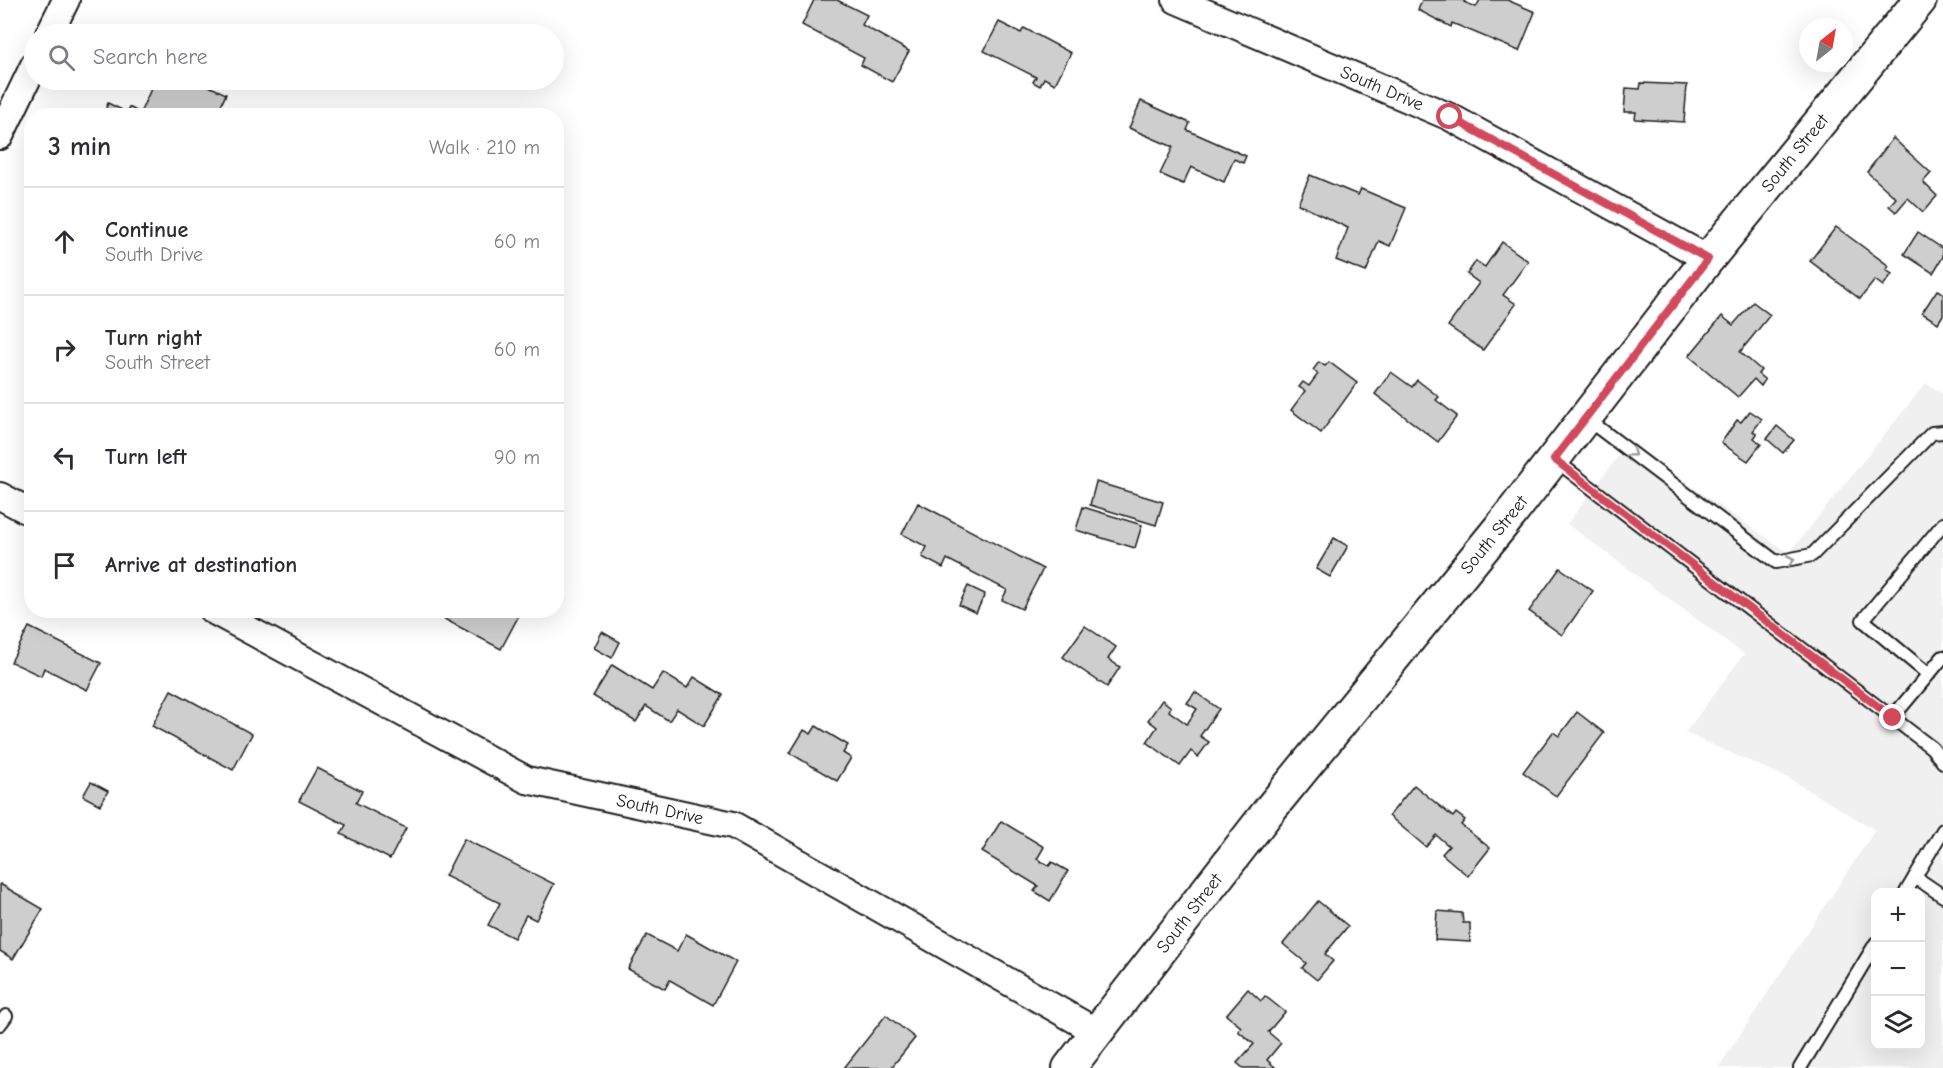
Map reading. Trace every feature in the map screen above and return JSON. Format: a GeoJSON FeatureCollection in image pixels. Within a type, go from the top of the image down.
{"type":"FeatureCollection","features":[{"type":"Feature","properties":{"kind":"street"},"geometry":{"type":"LineString","coordinates":[[54,24],[66,0]]}},
{"type":"Feature","properties":{"kind":"street","name":"South Drive"},"geometry":{"type":"LineString","coordinates":[[1176,0],[1450,117],[1708,259]]}},
{"type":"Feature","properties":{"kind":"street","name":"South Street"},"geometry":{"type":"LineString","coordinates":[[1069,1068],[1270,808],[1554,459],[1708,259],[1920,0]]}},
{"type":"Feature","properties":{"kind":"street"},"geometry":{"type":"LineString","coordinates":[[0,136],[24,86]]}},
{"type":"Feature","properties":{"kind":"street"},"geometry":{"type":"LineString","coordinates":[[0,496],[24,509]]}},
{"type":"Feature","properties":{"kind":"street","name":"South Drive"},"geometry":{"type":"LineString","coordinates":[[227,618],[527,780],[733,825],[1097,1032]]}},
{"type":"Feature","properties":{"kind":"lane"},"geometry":{"type":"LineString","coordinates":[[1586,418],[1776,562],[1812,555],[1932,433],[1943,432]]}},
{"type":"Feature","properties":{"kind":"lane"},"geometry":{"type":"LineString","coordinates":[[1554,459],[1932,748],[1943,762]]}},
{"type":"Feature","properties":{"kind":"lane"},"geometry":{"type":"LineString","coordinates":[[1928,674],[1863,620],[1943,524]]}},
{"type":"Feature","properties":{"kind":"lane"},"geometry":{"type":"LineString","coordinates":[[1893,718],[1943,657]]}},
{"type":"Feature","properties":{"kind":"lane"},"geometry":{"type":"LineString","coordinates":[[1932,748],[1943,740]]}},
{"type":"Feature","properties":{"kind":"lane"},"geometry":{"type":"LineString","coordinates":[[1908,888],[1943,830]]}},
{"type":"Feature","properties":{"kind":"lane"},"geometry":{"type":"LineString","coordinates":[[1915,877],[1943,896]]}},
{"type":"Feature","properties":{"kind":"lane"},"geometry":{"type":"LineString","coordinates":[[1800,1068],[1871,950]]}},
{"type":"Feature","properties":{"kind":"shaded area"},"geometry":{"type":"Polygon","coordinates":[[[1926,383],[1943,394],[1943,1068],[1718,1068],[1875,830],[1788,778],[1685,733],[1744,654],[1567,524],[1628,443],[1789,553],[1926,383]]]}},
{"type":"Feature","properties":{"kind":"building"},"geometry":{"type":"Polygon","coordinates":[[[814,0],[837,0],[867,15],[862,25],[909,51],[892,82],[861,65],[864,58],[802,25],[814,0]]]}},
{"type":"Feature","properties":{"kind":"building"},"geometry":{"type":"Polygon","coordinates":[[[1422,0],[1465,0],[1464,2],[1476,7],[1480,0],[1507,0],[1535,12],[1519,51],[1452,23],[1451,27],[1418,10],[1422,0]]]}},
{"type":"Feature","properties":{"kind":"building"},"geometry":{"type":"Polygon","coordinates":[[[999,22],[1021,33],[1024,28],[1071,53],[1055,84],[1044,78],[1040,86],[1033,82],[1036,77],[984,51],[999,22]]]}},
{"type":"Feature","properties":{"kind":"building"},"geometry":{"type":"Polygon","coordinates":[[[1641,83],[1687,85],[1684,122],[1635,119],[1636,112],[1624,112],[1626,88],[1640,89],[1641,83]]]}},
{"type":"Feature","properties":{"kind":"building"},"geometry":{"type":"Polygon","coordinates":[[[151,90],[217,90],[226,94],[220,108],[142,108],[151,90]]]}},
{"type":"Feature","properties":{"kind":"building"},"geometry":{"type":"Polygon","coordinates":[[[1141,101],[1190,123],[1187,130],[1246,156],[1243,163],[1234,159],[1224,182],[1191,167],[1183,184],[1160,174],[1173,147],[1129,128],[1141,101]]]}},
{"type":"Feature","properties":{"kind":"building"},"geometry":{"type":"Polygon","coordinates":[[[108,103],[118,108],[106,108],[108,103]]]}},
{"type":"Feature","properties":{"kind":"building"},"geometry":{"type":"Polygon","coordinates":[[[1893,138],[1931,173],[1923,182],[1937,196],[1923,212],[1908,198],[1896,212],[1889,206],[1896,198],[1867,172],[1893,138]]]}},
{"type":"Feature","properties":{"kind":"building"},"geometry":{"type":"Polygon","coordinates":[[[1310,175],[1358,195],[1361,189],[1406,208],[1390,246],[1379,241],[1366,272],[1336,260],[1348,228],[1298,204],[1310,175]]]}},
{"type":"Feature","properties":{"kind":"building"},"geometry":{"type":"Polygon","coordinates":[[[1836,227],[1889,266],[1886,270],[1892,274],[1883,286],[1875,280],[1860,299],[1810,261],[1836,227]]]}},
{"type":"Feature","properties":{"kind":"building"},"geometry":{"type":"Polygon","coordinates":[[[1918,232],[1943,249],[1943,257],[1933,273],[1904,254],[1918,232]]]}},
{"type":"Feature","properties":{"kind":"building"},"geometry":{"type":"Polygon","coordinates":[[[1502,242],[1528,261],[1503,295],[1516,304],[1483,350],[1448,326],[1479,283],[1467,274],[1476,261],[1485,267],[1502,242]]]}},
{"type":"Feature","properties":{"kind":"building"},"geometry":{"type":"Polygon","coordinates":[[[1937,290],[1943,293],[1943,315],[1938,323],[1922,313],[1937,290]]]}},
{"type":"Feature","properties":{"kind":"building"},"geometry":{"type":"Polygon","coordinates":[[[1753,302],[1770,315],[1740,352],[1761,370],[1758,374],[1765,380],[1761,386],[1754,379],[1738,397],[1689,356],[1722,316],[1733,325],[1753,302]]]}},
{"type":"Feature","properties":{"kind":"building"},"geometry":{"type":"Polygon","coordinates":[[[1319,362],[1325,366],[1329,362],[1357,383],[1321,433],[1291,410],[1305,391],[1299,387],[1303,382],[1309,386],[1318,374],[1313,370],[1319,362]]]}},
{"type":"Feature","properties":{"kind":"building"},"geometry":{"type":"Polygon","coordinates":[[[1391,372],[1412,387],[1417,380],[1439,397],[1436,400],[1457,416],[1438,442],[1375,394],[1391,372]]]}},
{"type":"Feature","properties":{"kind":"building"},"geometry":{"type":"Polygon","coordinates":[[[1750,411],[1762,419],[1753,431],[1757,434],[1754,438],[1761,444],[1748,461],[1721,443],[1737,420],[1741,422],[1750,411]]]}},
{"type":"Feature","properties":{"kind":"building"},"geometry":{"type":"Polygon","coordinates":[[[1777,426],[1794,440],[1783,453],[1767,439],[1777,426]]]}},
{"type":"Feature","properties":{"kind":"building"},"geometry":{"type":"Polygon","coordinates":[[[1096,482],[1163,502],[1156,525],[1090,505],[1096,482]]]}},
{"type":"Feature","properties":{"kind":"building"},"geometry":{"type":"Polygon","coordinates":[[[918,503],[1043,569],[1022,609],[1002,600],[1007,590],[947,559],[943,568],[922,557],[927,547],[902,534],[918,503]]]}},
{"type":"Feature","properties":{"kind":"building"},"geometry":{"type":"Polygon","coordinates":[[[1083,507],[1142,525],[1135,548],[1076,530],[1083,507]]]}},
{"type":"Feature","properties":{"kind":"building"},"geometry":{"type":"Polygon","coordinates":[[[1334,538],[1348,546],[1330,577],[1316,569],[1334,538]]]}},
{"type":"Feature","properties":{"kind":"building"},"geometry":{"type":"Polygon","coordinates":[[[1560,568],[1593,591],[1562,635],[1529,611],[1560,568]]]}},
{"type":"Feature","properties":{"kind":"building"},"geometry":{"type":"Polygon","coordinates":[[[968,586],[985,594],[976,613],[959,605],[968,586]]]}},
{"type":"Feature","properties":{"kind":"building"},"geometry":{"type":"Polygon","coordinates":[[[442,618],[517,618],[501,649],[442,618]]]}},
{"type":"Feature","properties":{"kind":"building"},"geometry":{"type":"Polygon","coordinates":[[[1085,626],[1116,647],[1108,659],[1120,667],[1107,687],[1063,657],[1085,626]]]}},
{"type":"Feature","properties":{"kind":"building"},"geometry":{"type":"Polygon","coordinates":[[[29,627],[101,663],[87,690],[44,668],[41,676],[11,662],[29,627]]]}},
{"type":"Feature","properties":{"kind":"building"},"geometry":{"type":"Polygon","coordinates":[[[602,632],[620,642],[612,658],[594,648],[602,632]]]}},
{"type":"Feature","properties":{"kind":"building"},"geometry":{"type":"Polygon","coordinates":[[[612,665],[652,690],[663,673],[687,688],[694,677],[723,695],[704,726],[677,709],[669,721],[646,706],[636,722],[593,696],[612,665]]]}},
{"type":"Feature","properties":{"kind":"building"},"geometry":{"type":"Polygon","coordinates":[[[171,690],[252,734],[233,770],[152,726],[171,690]]]}},
{"type":"Feature","properties":{"kind":"building"},"geometry":{"type":"Polygon","coordinates":[[[1195,692],[1219,709],[1200,736],[1209,742],[1198,757],[1191,751],[1180,766],[1147,742],[1157,727],[1148,720],[1162,700],[1171,707],[1169,711],[1187,724],[1197,709],[1187,703],[1195,692]]]}},
{"type":"Feature","properties":{"kind":"building"},"geometry":{"type":"Polygon","coordinates":[[[1577,712],[1604,733],[1556,796],[1523,772],[1553,732],[1559,736],[1577,712]]]}},
{"type":"Feature","properties":{"kind":"building"},"geometry":{"type":"Polygon","coordinates":[[[816,726],[848,745],[843,753],[851,758],[837,781],[790,753],[804,730],[811,734],[816,726]]]}},
{"type":"Feature","properties":{"kind":"building"},"geometry":{"type":"Polygon","coordinates":[[[317,768],[362,791],[356,803],[406,828],[390,859],[341,834],[346,825],[299,801],[317,768]]]}},
{"type":"Feature","properties":{"kind":"building"},"geometry":{"type":"Polygon","coordinates":[[[91,782],[108,791],[100,805],[83,796],[91,782]]]}},
{"type":"Feature","properties":{"kind":"building"},"geometry":{"type":"Polygon","coordinates":[[[1414,785],[1453,817],[1456,813],[1465,820],[1461,825],[1490,848],[1468,876],[1442,854],[1449,846],[1436,835],[1426,847],[1389,816],[1414,785]]]}},
{"type":"Feature","properties":{"kind":"building"},"geometry":{"type":"Polygon","coordinates":[[[1001,821],[1044,847],[1037,859],[1049,866],[1052,862],[1068,871],[1050,901],[1034,891],[1038,886],[982,852],[1001,821]]]}},
{"type":"Feature","properties":{"kind":"building"},"geometry":{"type":"Polygon","coordinates":[[[464,839],[554,884],[536,920],[526,915],[514,938],[488,925],[500,903],[445,876],[464,839]]]}},
{"type":"Feature","properties":{"kind":"building"},"geometry":{"type":"Polygon","coordinates":[[[0,884],[43,909],[13,959],[0,951],[0,884]]]}},
{"type":"Feature","properties":{"kind":"building"},"geometry":{"type":"Polygon","coordinates":[[[1318,901],[1348,926],[1325,954],[1333,961],[1317,980],[1302,968],[1306,963],[1283,944],[1318,901]]]}},
{"type":"Feature","properties":{"kind":"building"},"geometry":{"type":"Polygon","coordinates":[[[1437,911],[1462,913],[1463,923],[1470,923],[1470,942],[1435,940],[1437,911]]]}},
{"type":"Feature","properties":{"kind":"building"},"geometry":{"type":"Polygon","coordinates":[[[686,934],[736,962],[713,1005],[670,980],[665,989],[628,969],[647,935],[677,951],[686,934]]]}},
{"type":"Feature","properties":{"kind":"building"},"geometry":{"type":"Polygon","coordinates":[[[1248,989],[1261,1001],[1265,996],[1285,1012],[1268,1032],[1281,1043],[1267,1060],[1276,1068],[1243,1068],[1237,1063],[1254,1044],[1238,1031],[1241,1027],[1226,1015],[1248,989]]]}},
{"type":"Feature","properties":{"kind":"building"},"geometry":{"type":"Polygon","coordinates":[[[886,1015],[915,1038],[891,1068],[844,1068],[886,1015]]]}},
{"type":"Feature","properties":{"kind":"route"},"geometry":{"type":"LineString","coordinates":[[1450,117],[1708,259],[1554,459],[1893,718]]}}]}
